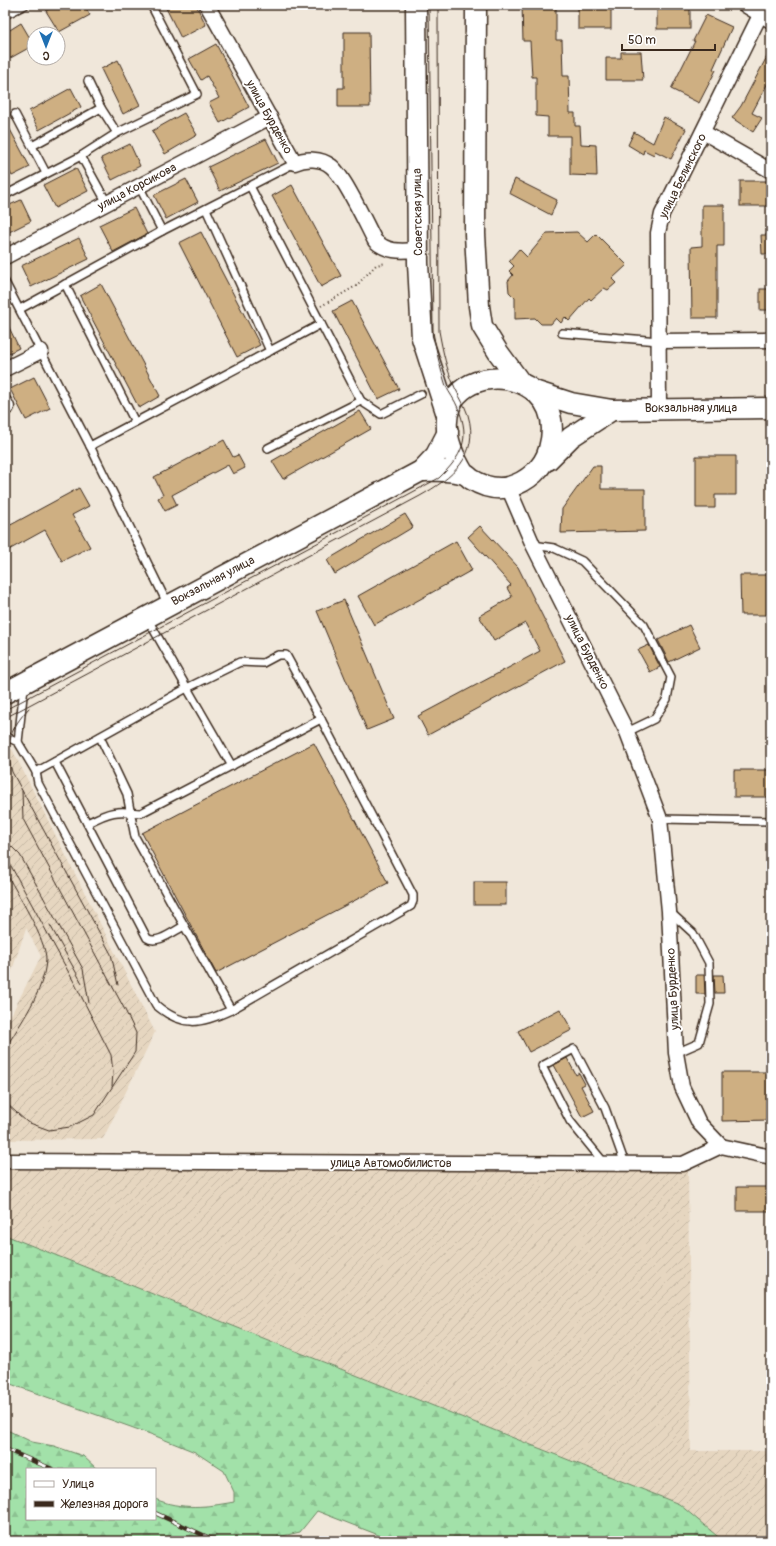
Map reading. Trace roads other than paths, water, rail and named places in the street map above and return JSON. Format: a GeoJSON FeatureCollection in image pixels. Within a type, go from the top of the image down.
{"type":"FeatureCollection","features":[{"type":"Feature","properties":{"kind":"main road","name":"Советская улица"},"geometry":{"type":"LineString","coordinates":[[416,5],[418,250],[422,338],[456,460],[464,474]]}},
{"type":"Feature","properties":{"kind":"main road"},"geometry":{"type":"LineString","coordinates":[[476,5],[475,234],[479,306],[482,326],[498,352],[527,387],[545,405],[552,427],[552,438],[548,455],[538,470]]}},
{"type":"Feature","properties":{"kind":"main road"},"geometry":{"type":"LineString","coordinates":[[447,424],[456,395],[470,384],[486,378],[503,378],[527,387]]}},
{"type":"Feature","properties":{"kind":"main road","name":"Вокзальная улица"},"geometry":{"type":"LineString","coordinates":[[527,387],[571,403],[612,410],[659,408],[771,408]]}},
{"type":"Feature","properties":{"kind":"main road"},"geometry":{"type":"LineString","coordinates":[[464,474],[472,480],[491,488],[508,487],[525,480],[538,470],[570,437],[612,410]]}},
{"type":"Feature","properties":{"kind":"main road","name":"Вокзальная улица"},"geometry":{"type":"LineString","coordinates":[[5,693],[146,616],[421,471],[436,455],[447,424]]}},
{"type":"Feature","properties":{"kind":"main road","name":"Вокзальная улица"},"geometry":{"type":"LineString","coordinates":[[421,471],[444,471],[464,474]]}},
{"type":"Feature","properties":{"kind":"street","name":"улица Бурденко"},"geometry":{"type":"LineString","coordinates":[[207,5],[295,163],[301,160],[310,159],[321,161],[330,166],[341,179],[375,241],[383,248],[393,251],[418,250]]}},
{"type":"Feature","properties":{"kind":"street"},"geometry":{"type":"LineString","coordinates":[[745,5],[766,14]]}},
{"type":"Feature","properties":{"kind":"street","name":"улица Белинского"},"geometry":{"type":"LineString","coordinates":[[659,408],[658,233],[662,214],[703,132],[766,14]]}},
{"type":"Feature","properties":{"kind":"street","name":"улица Корсикова"},"geometry":{"type":"LineString","coordinates":[[5,258],[270,117]]}},
{"type":"Feature","properties":{"kind":"street"},"geometry":{"type":"LineString","coordinates":[[703,132],[771,171]]}},
{"type":"Feature","properties":{"kind":"street"},"geometry":{"type":"LineString","coordinates":[[658,342],[771,340]]}},
{"type":"Feature","properties":{"kind":"street"},"geometry":{"type":"LineString","coordinates":[[5,369],[41,351]]}},
{"type":"Feature","properties":{"kind":"street"},"geometry":{"type":"LineString","coordinates":[[5,403],[7,407],[5,408]]}},
{"type":"Feature","properties":{"kind":"street","name":"улица Бурденко"},"geometry":{"type":"LineString","coordinates":[[508,487],[533,545],[627,732],[660,819],[668,911],[676,1052],[682,1087],[699,1123],[721,1146]]}},
{"type":"Feature","properties":{"kind":"street"},"geometry":{"type":"LineString","coordinates":[[721,1146],[771,1156]]}},
{"type":"Feature","properties":{"kind":"street","name":"улица Автомобилистов"},"geometry":{"type":"LineString","coordinates":[[5,1161],[683,1164],[721,1146]]}},
{"type":"Feature","properties":{"kind":"lane"},"geometry":{"type":"LineString","coordinates":[[5,15],[25,5]]}},
{"type":"Feature","properties":{"kind":"lane"},"geometry":{"type":"LineString","coordinates":[[5,195],[81,156],[117,133],[197,94],[151,5]]}},
{"type":"Feature","properties":{"kind":"lane"},"geometry":{"type":"LineString","coordinates":[[88,81],[101,108],[117,133]]}},
{"type":"Feature","properties":{"kind":"lane"},"geometry":{"type":"LineString","coordinates":[[32,146],[101,108]]}},
{"type":"Feature","properties":{"kind":"lane"},"geometry":{"type":"LineString","coordinates":[[15,114],[46,173]]}},
{"type":"Feature","properties":{"kind":"lane"},"geometry":{"type":"LineString","coordinates":[[81,156],[107,203]]}},
{"type":"Feature","properties":{"kind":"lane"},"geometry":{"type":"LineString","coordinates":[[20,309],[162,231],[295,163]]}},
{"type":"Feature","properties":{"kind":"lane"},"geometry":{"type":"LineString","coordinates":[[139,186],[162,231]]}},
{"type":"Feature","properties":{"kind":"lane"},"geometry":{"type":"LineString","coordinates":[[250,186],[361,400],[381,414],[421,394]]}},
{"type":"Feature","properties":{"kind":"lane"},"geometry":{"type":"LineString","coordinates":[[206,209],[270,351]]}},
{"type":"Feature","properties":{"kind":"lane"},"geometry":{"type":"LineString","coordinates":[[5,282],[90,446],[168,605]]}},
{"type":"Feature","properties":{"kind":"lane"},"geometry":{"type":"LineString","coordinates":[[65,284],[135,422]]}},
{"type":"Feature","properties":{"kind":"lane"},"geometry":{"type":"LineString","coordinates":[[90,446],[321,324]]}},
{"type":"Feature","properties":{"kind":"lane"},"geometry":{"type":"LineString","coordinates":[[562,333],[658,342]]}},
{"type":"Feature","properties":{"kind":"lane"},"geometry":{"type":"LineString","coordinates":[[268,448],[361,400]]}},
{"type":"Feature","properties":{"kind":"lane"},"geometry":{"type":"LineString","coordinates":[[533,545],[554,548],[582,561],[644,625],[670,677],[667,699],[654,719],[627,732]]}},
{"type":"Feature","properties":{"kind":"lane"},"geometry":{"type":"LineString","coordinates":[[146,616],[232,766]]}},
{"type":"Feature","properties":{"kind":"lane"},"geometry":{"type":"LineString","coordinates":[[5,736],[18,742],[36,772],[38,783],[156,1005],[167,1015],[181,1021],[193,1022],[211,1019],[231,1010],[411,906],[414,901],[413,895],[286,655],[282,654],[263,663],[255,664],[247,661],[240,662],[187,688],[36,772]]}},
{"type":"Feature","properties":{"kind":"lane"},"geometry":{"type":"LineString","coordinates":[[18,742],[24,682]]}},
{"type":"Feature","properties":{"kind":"lane"},"geometry":{"type":"LineString","coordinates":[[87,823],[107,814],[118,812],[130,814],[141,812],[321,719]]}},
{"type":"Feature","properties":{"kind":"lane"},"geometry":{"type":"LineString","coordinates":[[100,737],[127,794],[135,837],[231,1010]]}},
{"type":"Feature","properties":{"kind":"lane"},"geometry":{"type":"LineString","coordinates":[[55,762],[147,938],[157,940],[184,926]]}},
{"type":"Feature","properties":{"kind":"lane"},"geometry":{"type":"LineString","coordinates":[[660,819],[771,821]]}},
{"type":"Feature","properties":{"kind":"lane"},"geometry":{"type":"LineString","coordinates":[[668,911],[693,933],[709,963],[710,1004],[699,1043],[676,1052]]}},
{"type":"Feature","properties":{"kind":"lane"},"geometry":{"type":"LineString","coordinates":[[605,1164],[570,1121],[542,1066],[574,1049],[605,1108],[625,1164]]}},
{"type":"Feature","properties":{"kind":"tram line"},"geometry":{"type":"LineString","coordinates":[[5,710],[439,478],[454,462],[459,454],[464,438],[462,419],[457,405],[446,386],[438,359],[433,332],[429,5]]}},
{"type":"Feature","properties":{"kind":"tram line"},"geometry":{"type":"LineString","coordinates":[[5,718],[420,496],[443,482],[467,454],[471,430],[468,415],[447,367],[439,331],[438,5]]}},
{"type":"Feature","properties":{"kind":"tram line"},"geometry":{"type":"LineString","coordinates":[[29,708],[17,723],[10,737],[9,753],[12,772],[111,954],[118,985]]}},
{"type":"Feature","properties":{"kind":"tram line"},"geometry":{"type":"LineString","coordinates":[[5,1099],[7,1104],[27,1122],[49,1130],[70,1127],[94,1115],[135,1052],[136,1033],[125,1010],[23,819],[22,791]]}},
{"type":"Feature","properties":{"kind":"tram line"},"geometry":{"type":"LineString","coordinates":[[5,840],[20,855],[83,969],[89,1003]]}},
{"type":"Feature","properties":{"kind":"tram line"},"geometry":{"type":"LineString","coordinates":[[5,855],[75,984],[111,1055],[113,1072],[112,1086]]}},
{"type":"Feature","properties":{"kind":"tram line"},"geometry":{"type":"LineString","coordinates":[[5,871],[36,928],[45,951],[46,960],[41,984],[31,1006],[5,1049]]}},
{"type":"Feature","properties":{"kind":"tram line"},"geometry":{"type":"LineString","coordinates":[[50,925],[82,983]]}},
{"type":"Feature","properties":{"kind":"railway"},"geometry":{"type":"LineString","coordinates":[[5,1449],[50,1468]]}},
{"type":"Feature","properties":{"kind":"railway"},"geometry":{"type":"LineString","coordinates":[[156,1513],[216,1541]]}}]}
